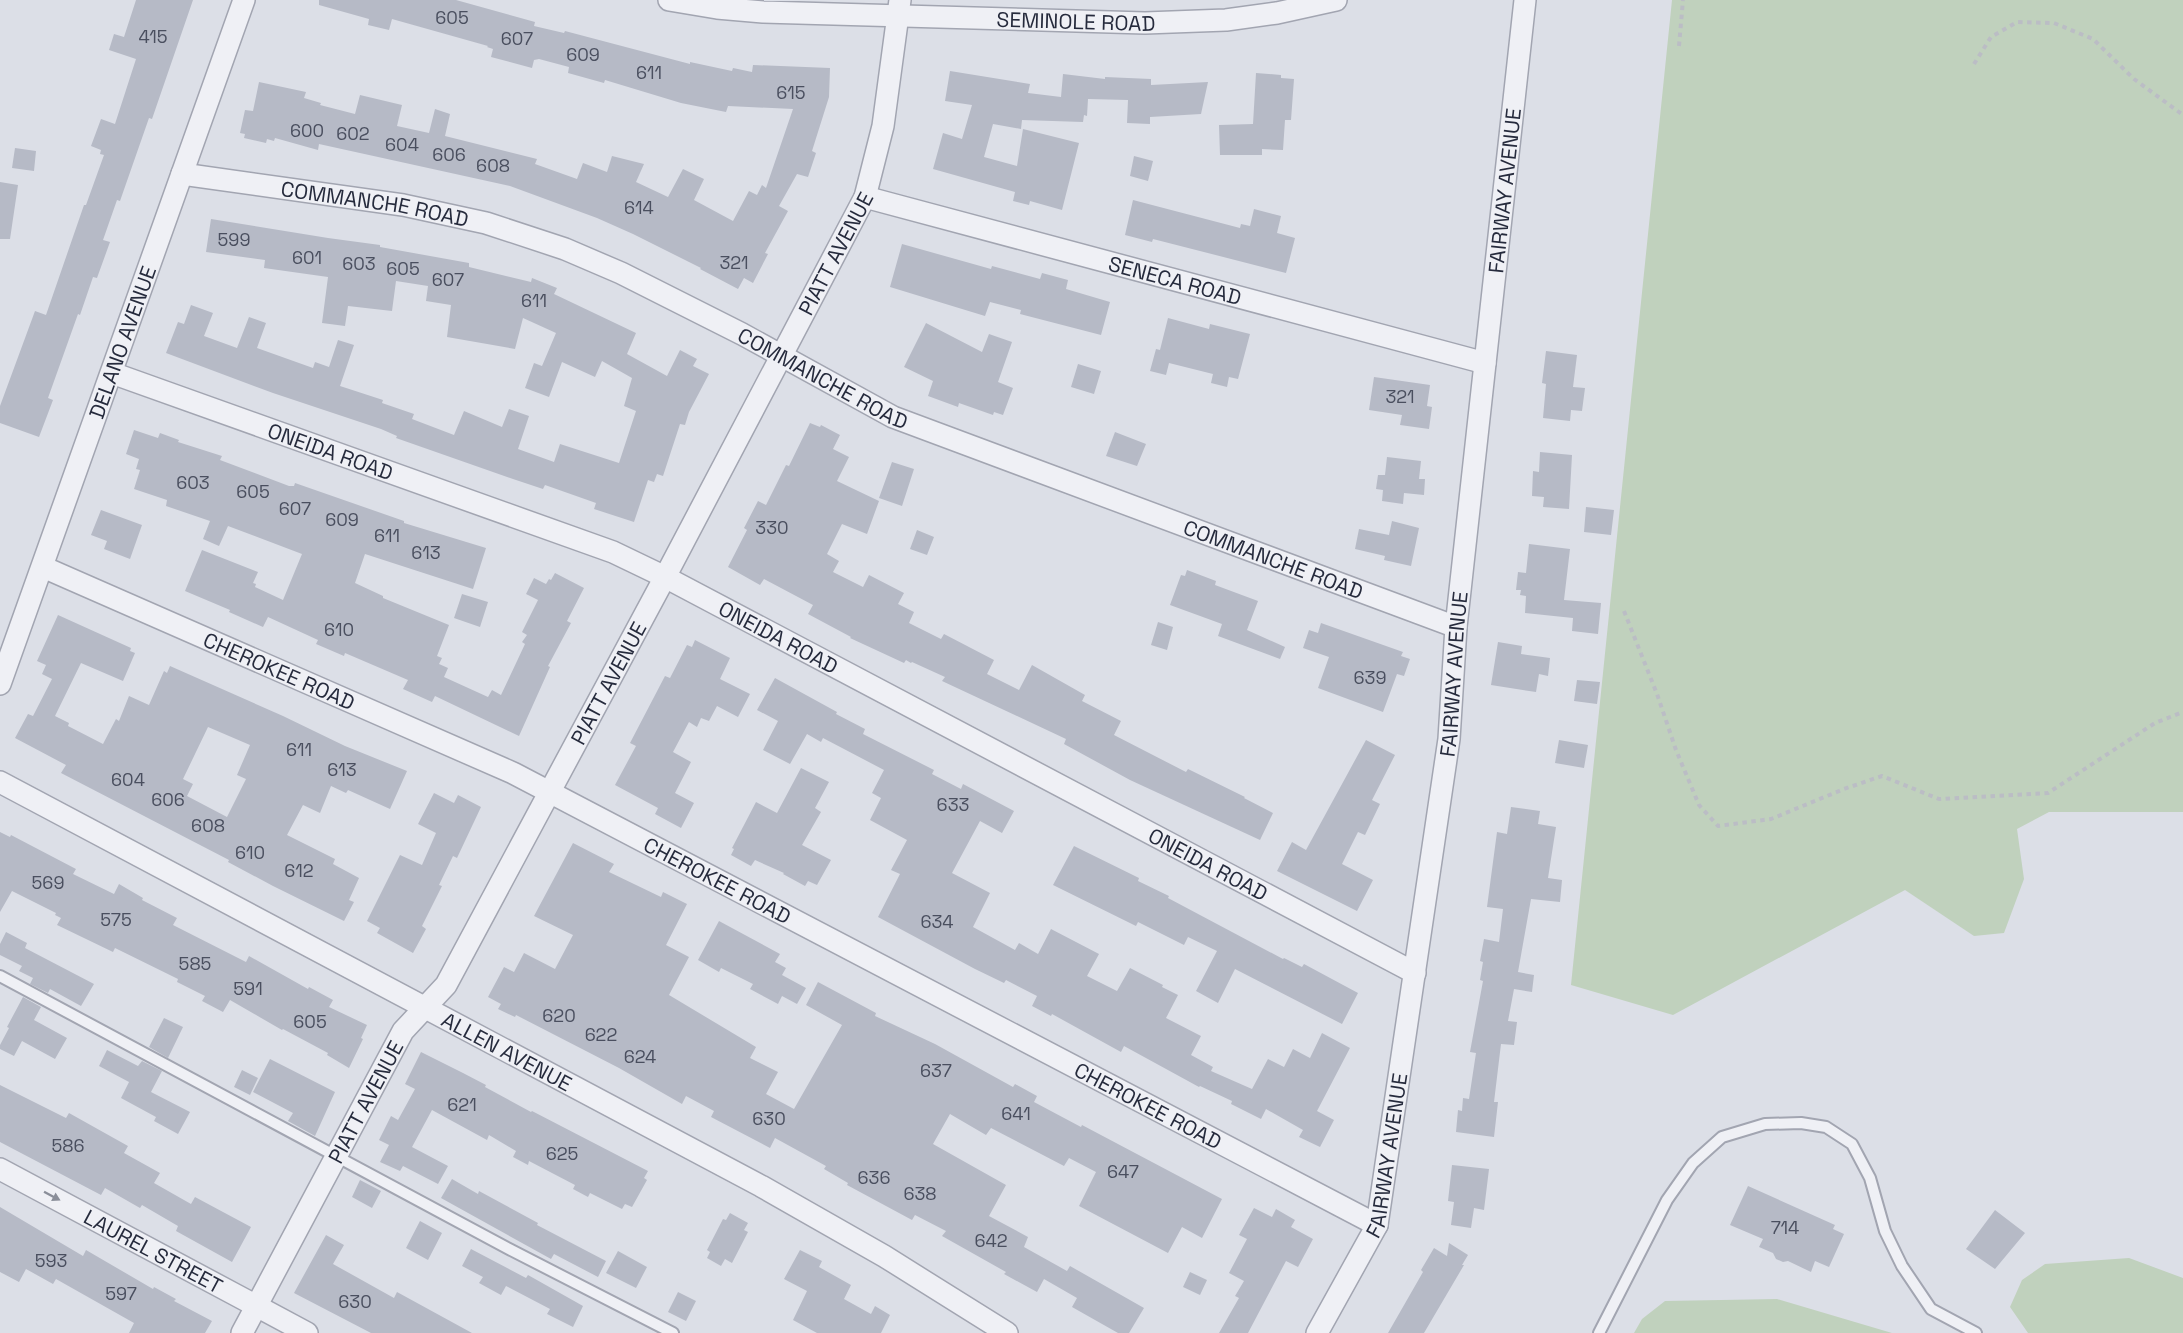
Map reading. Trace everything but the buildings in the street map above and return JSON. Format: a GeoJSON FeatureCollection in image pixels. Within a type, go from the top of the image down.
{"type":"FeatureCollection","features":[{"type":"Feature","properties":{"kind":"street","name":"DELANO AVENUE"},"geometry":{"type":"LineString","coordinates":[[0,684],[243,0]]}},
{"type":"Feature","properties":{"kind":"street","name":"SEMINOLE ROAD"},"geometry":{"type":"LineString","coordinates":[[669,0],[717,8],[763,12],[899,8],[1145,23],[1226,20],[1277,13],[1336,0]]}},
{"type":"Feature","properties":{"kind":"street","name":"FAIRWAY AVENUE"},"geometry":{"type":"LineString","coordinates":[[1317,1333],[1377,1225],[1449,739],[1456,627],[1525,0]]}},
{"type":"Feature","properties":{"kind":"street","name":"PIATT AVENUE"},"geometry":{"type":"LineString","coordinates":[[242,1333],[404,1031],[446,985],[665,578],[865,197],[883,126],[899,8]]}},
{"type":"Feature","properties":{"kind":"street","name":"COMMANCHE ROAD"},"geometry":{"type":"LineString","coordinates":[[182,174],[404,205],[486,223],[565,249],[621,273],[742,334],[893,417],[1456,627]]}},
{"type":"Feature","properties":{"kind":"street","name":"SENECA ROAD"},"geometry":{"type":"LineString","coordinates":[[865,197],[1485,363]]}},
{"type":"Feature","properties":{"kind":"street","name":"ONEIDA ROAD"},"geometry":{"type":"LineString","coordinates":[[111,373],[613,552],[1415,973]]}},
{"type":"Feature","properties":{"kind":"street","name":"CHEROKEE ROAD"},"geometry":{"type":"LineString","coordinates":[[43,567],[513,773],[1377,1225]]}},
{"type":"Feature","properties":{"kind":"street","name":"ALLEN AVENUE"},"geometry":{"type":"LineString","coordinates":[[0,782],[761,1186],[884,1256],[1007,1333]]}},
{"type":"Feature","properties":{"kind":"street","name":"LAUREL STREET"},"geometry":{"type":"LineString","coordinates":[[0,1169],[307,1333]]}},
{"type":"Feature","properties":{"kind":"lane"},"geometry":{"type":"LineString","coordinates":[[0,976],[511,1250],[674,1333]]}},
{"type":"Feature","properties":{"kind":"lane"},"geometry":{"type":"LineString","coordinates":[[1599,1333],[1667,1200],[1693,1163],[1722,1137],[1764,1124],[1801,1123],[1826,1127],[1852,1144],[1870,1178],[1885,1231],[1902,1266],[1931,1309],[1976,1333]]}},
{"type":"Feature","properties":{"kind":"path"},"geometry":{"type":"LineString","coordinates":[[1679,46],[1683,0]]}},
{"type":"Feature","properties":{"kind":"path"},"geometry":{"type":"LineString","coordinates":[[1974,64],[1991,37],[2017,22],[2054,23],[2093,39],[2134,79],[2183,115]]}},
{"type":"Feature","properties":{"kind":"path"},"geometry":{"type":"LineString","coordinates":[[1624,611],[1699,805],[1718,826],[1771,819],[1882,776],[1939,799],[2048,793],[2155,723],[2183,712]]}},
{"type":"Feature","properties":{"kind":"green space"},"geometry":{"type":"Polygon","coordinates":[[[1672,0],[2183,0],[2183,812],[2049,812],[2017,829],[2024,879],[2004,933],[1974,936],[1905,890],[1673,1015],[1571,985],[1672,0]]]}},
{"type":"Feature","properties":{"kind":"green space"},"geometry":{"type":"Polygon","coordinates":[[[2129,1258],[2183,1278],[2183,1333],[2028,1333],[2010,1307],[2022,1280],[2045,1264],[2129,1258]]]}},
{"type":"Feature","properties":{"kind":"green space"},"geometry":{"type":"Polygon","coordinates":[[[1777,1299],[1892,1333],[1634,1333],[1642,1319],[1665,1301],[1777,1299]]]}}]}
